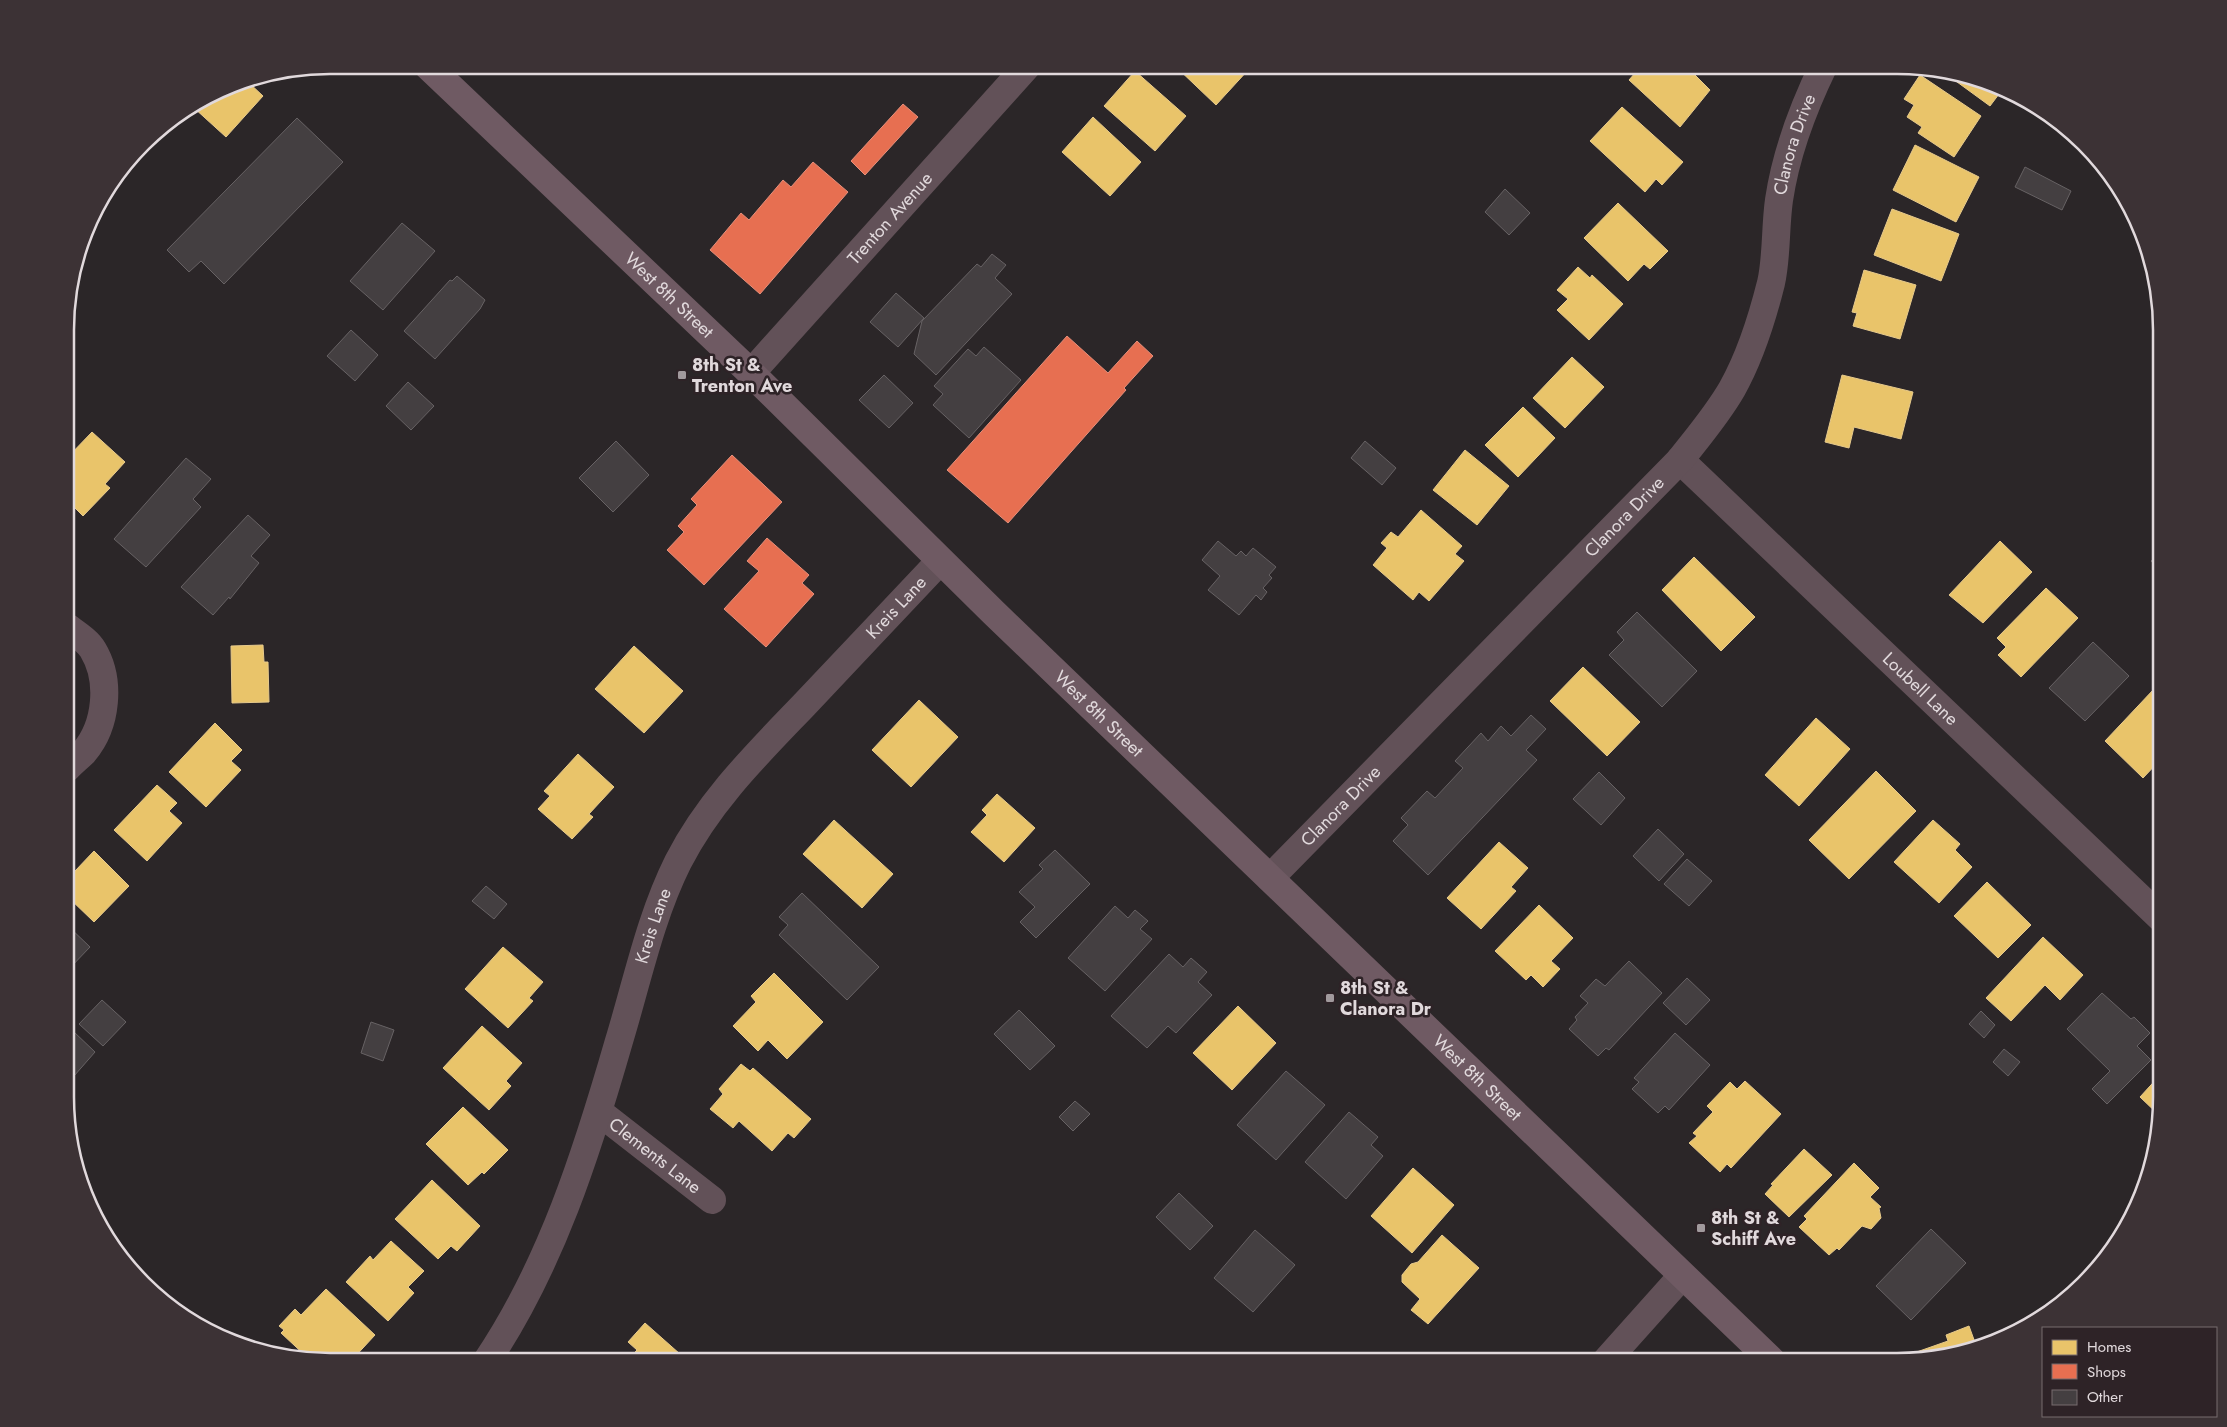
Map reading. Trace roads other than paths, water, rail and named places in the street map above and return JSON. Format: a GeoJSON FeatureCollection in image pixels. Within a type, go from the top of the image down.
{"type":"FeatureCollection","features":[{"type":"Feature","properties":{"kind":"street","name":"West 8th Street"},"geometry":{"type":"LineString","coordinates":[[436,74],[751,373],[940,561],[1763,1353]]}},
{"type":"Feature","properties":{"kind":"street","name":"Trenton Avenue"},"geometry":{"type":"LineString","coordinates":[[751,373],[1020,74]]}},
{"type":"Feature","properties":{"kind":"street","name":"Clanora Drive"},"geometry":{"type":"LineString","coordinates":[[1270,878],[1680,460],[1715,416],[1732,388],[1753,344],[1771,281],[1779,200],[1789,151],[1805,104],[1820,74]]}},
{"type":"Feature","properties":{"kind":"street","name":"Loubell Lane"},"geometry":{"type":"LineString","coordinates":[[1680,460],[2153,909]]}},
{"type":"Feature","properties":{"kind":"street","name":"Kreis Lane"},"geometry":{"type":"LineString","coordinates":[[492,1353],[538,1270],[570,1194],[599,1112],[652,927],[678,863],[704,818],[736,776],[940,561]]}},
{"type":"Feature","properties":{"kind":"street"},"geometry":{"type":"LineString","coordinates":[[74,633],[93,649],[102,674],[104,701],[98,728],[85,751],[74,761]]}},
{"type":"Feature","properties":{"kind":"street","name":"Clements Lane"},"geometry":{"type":"LineString","coordinates":[[599,1112],[712,1200]]}},
{"type":"Feature","properties":{"kind":"street"},"geometry":{"type":"LineString","coordinates":[[1613,1353],[1682,1276]]}},
{"type":"Feature","properties":{"kind":"place","name":"8th St & Trenton Ave"},"geometry":{"type":"Point","coordinates":[682,375]}},
{"type":"Feature","properties":{"kind":"place","name":"8th St & Clanora Dr"},"geometry":{"type":"Point","coordinates":[1330,998]}},
{"type":"Feature","properties":{"kind":"place","name":"8th St & Schiff Ave"},"geometry":{"type":"Point","coordinates":[1701,1228]}}]}
